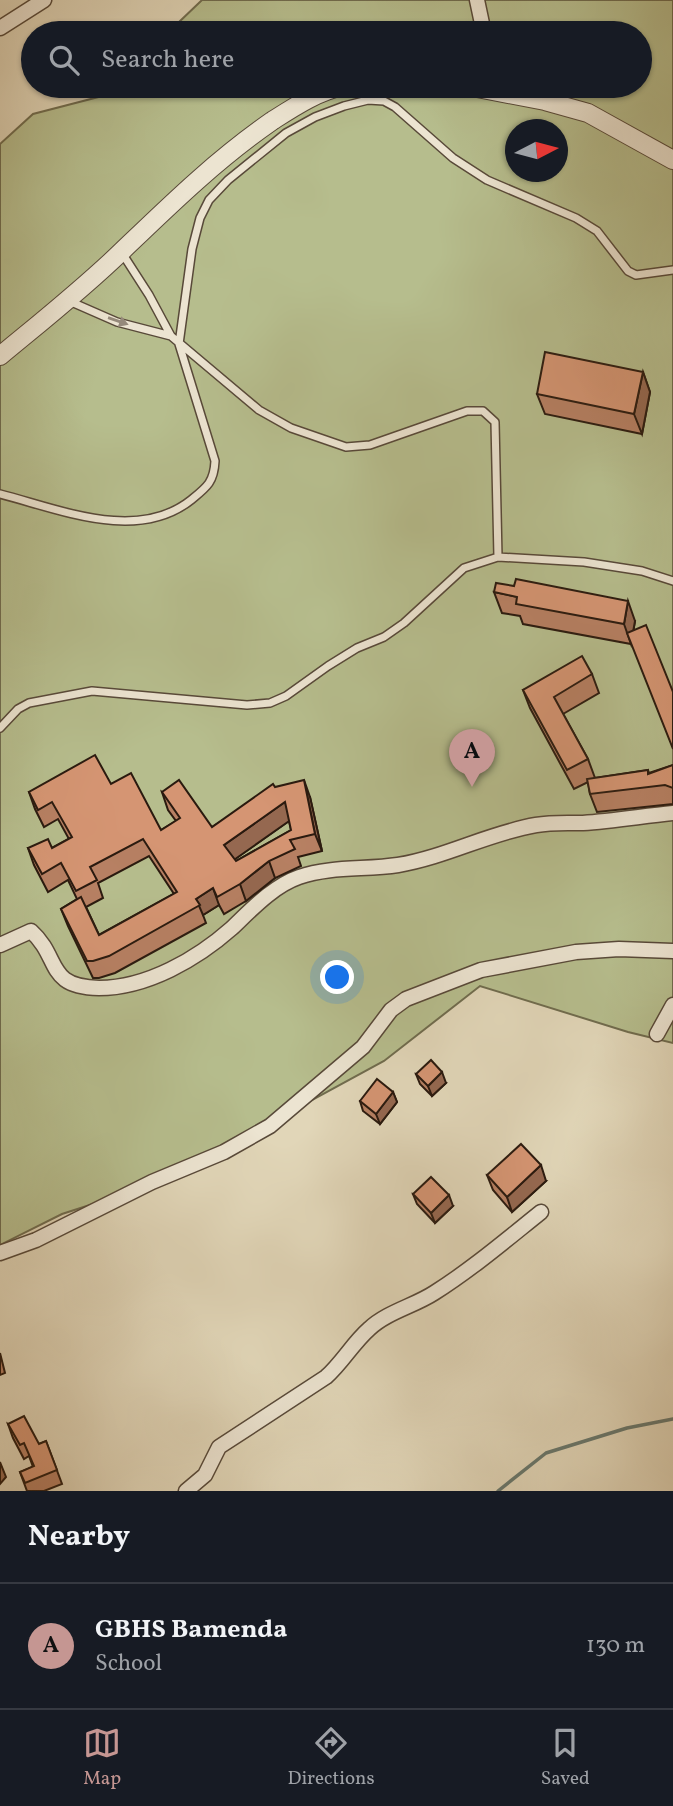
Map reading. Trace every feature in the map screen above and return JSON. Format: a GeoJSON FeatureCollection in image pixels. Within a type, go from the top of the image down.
{"type":"FeatureCollection","features":[{"type":"Feature","properties":{"kind":"street"},"geometry":{"type":"LineString","coordinates":[[0,28],[44,0]]}},
{"type":"Feature","properties":{"kind":"street"},"geometry":{"type":"LineString","coordinates":[[477,0],[481,21]]}},
{"type":"Feature","properties":{"kind":"street"},"geometry":{"type":"LineString","coordinates":[[0,356],[121,252],[176,197],[248,138],[294,107],[313,98]]}},
{"type":"Feature","properties":{"kind":"street"},"geometry":{"type":"LineString","coordinates":[[532,98],[588,113],[673,160]]}},
{"type":"Feature","properties":{"kind":"street"},"geometry":{"type":"LineString","coordinates":[[0,945],[31,931],[60,976],[68,983],[97,988],[119,987],[138,982],[192,958],[219,939],[275,891],[295,878],[316,871],[373,868],[427,859],[535,825],[585,823],[673,813]]}},
{"type":"Feature","properties":{"kind":"street"},"geometry":{"type":"LineString","coordinates":[[0,1253],[55,1231],[152,1182],[224,1152],[270,1126],[363,1047],[391,1010],[406,999],[481,970],[576,952],[619,949],[673,951]]}},
{"type":"Feature","properties":{"kind":"street"},"geometry":{"type":"LineString","coordinates":[[657,1034],[673,1005]]}},
{"type":"Feature","properties":{"kind":"street"},"geometry":{"type":"LineString","coordinates":[[186,1491],[205,1475],[219,1447],[326,1377],[368,1329],[382,1319],[418,1303],[457,1278],[541,1212]]}},
{"type":"Feature","properties":{"kind":"lane"},"geometry":{"type":"LineString","coordinates":[[0,494],[84,516],[119,521],[149,519],[178,510],[207,487],[214,475],[215,461],[179,344],[192,249],[200,218],[209,200],[228,180],[286,133],[344,106],[368,100],[384,101],[395,107],[453,158],[487,180],[576,218],[597,231],[628,271],[636,275],[673,270]]}},
{"type":"Feature","properties":{"kind":"lane"},"geometry":{"type":"LineString","coordinates":[[121,252],[171,337],[259,410],[291,428],[346,447],[370,445],[467,411],[483,411],[495,422],[498,557]]}},
{"type":"Feature","properties":{"kind":"lane"},"geometry":{"type":"LineString","coordinates":[[67,300],[117,322],[171,337]]}},
{"type":"Feature","properties":{"kind":"lane"},"geometry":{"type":"LineString","coordinates":[[0,728],[18,709],[29,703],[92,691],[247,705],[270,703],[286,696],[357,648],[384,637],[404,623],[464,568],[498,557],[584,562],[642,570],[673,581]]}},
{"type":"Feature","properties":{"kind":"green space"},"geometry":{"type":"Polygon","coordinates":[[[202,0],[673,0],[673,1043],[628,1032],[480,986],[384,1061],[161,1182],[62,1214],[0,1245],[0,144],[33,114],[95,98],[652,98],[652,21],[180,21],[202,0]]]}},
{"type":"Feature","properties":{"kind":"building"},"geometry":{"type":"Polygon","coordinates":[[[545,352],[643,372],[634,414],[537,394],[545,352]]]}},
{"type":"Feature","properties":{"kind":"building"},"geometry":{"type":"Polygon","coordinates":[[[516,579],[628,601],[624,624],[516,604],[517,597],[494,592],[496,583],[514,586],[516,579]]]}},
{"type":"Feature","properties":{"kind":"building"},"geometry":{"type":"Polygon","coordinates":[[[646,625],[673,692],[673,749],[627,633],[646,625]]]}},
{"type":"Feature","properties":{"kind":"building"},"geometry":{"type":"Polygon","coordinates":[[[582,656],[592,674],[554,697],[588,759],[567,770],[523,690],[582,656]]]}},
{"type":"Feature","properties":{"kind":"building"},"geometry":{"type":"Polygon","coordinates":[[[95,755],[111,784],[131,773],[161,830],[180,818],[162,792],[179,780],[212,827],[273,784],[275,787],[304,780],[315,834],[290,840],[295,849],[269,861],[240,884],[217,897],[213,888],[196,899],[200,905],[109,956],[87,961],[61,909],[81,897],[99,935],[177,892],[143,839],[90,867],[97,880],[76,891],[61,863],[42,874],[28,848],[48,839],[52,848],[72,837],[52,802],[38,810],[29,792],[95,755]],[[285,802],[224,845],[236,861],[291,830],[285,802]]]}},
{"type":"Feature","properties":{"kind":"building"},"geometry":{"type":"Polygon","coordinates":[[[673,765],[673,788],[665,785],[590,794],[587,779],[648,770],[648,774],[673,765]]]}},
{"type":"Feature","properties":{"kind":"building"},"geometry":{"type":"Polygon","coordinates":[[[431,1060],[442,1072],[428,1086],[416,1074],[431,1060]]]}},
{"type":"Feature","properties":{"kind":"building"},"geometry":{"type":"Polygon","coordinates":[[[377,1079],[393,1092],[376,1114],[360,1101],[377,1079]]]}},
{"type":"Feature","properties":{"kind":"building"},"geometry":{"type":"Polygon","coordinates":[[[521,1144],[541,1165],[507,1197],[487,1175],[521,1144]]]}},
{"type":"Feature","properties":{"kind":"building"},"geometry":{"type":"Polygon","coordinates":[[[431,1177],[449,1195],[431,1213],[413,1194],[431,1177]]]}},
{"type":"Feature","properties":{"kind":"building"},"geometry":{"type":"Polygon","coordinates":[[[24,1416],[39,1444],[46,1441],[57,1470],[25,1483],[20,1472],[34,1466],[24,1443],[20,1445],[8,1424],[24,1416]]]}},
{"type":"Feature","properties":{"kind":"waterway"},"geometry":{"type":"LineString","coordinates":[[498,1491],[546,1453],[627,1428],[673,1419]]}},
{"type":"Feature","properties":{"kind":"place","name":"GBHS Bamenda"},"geometry":{"type":"Point","coordinates":[472,787]}}]}
